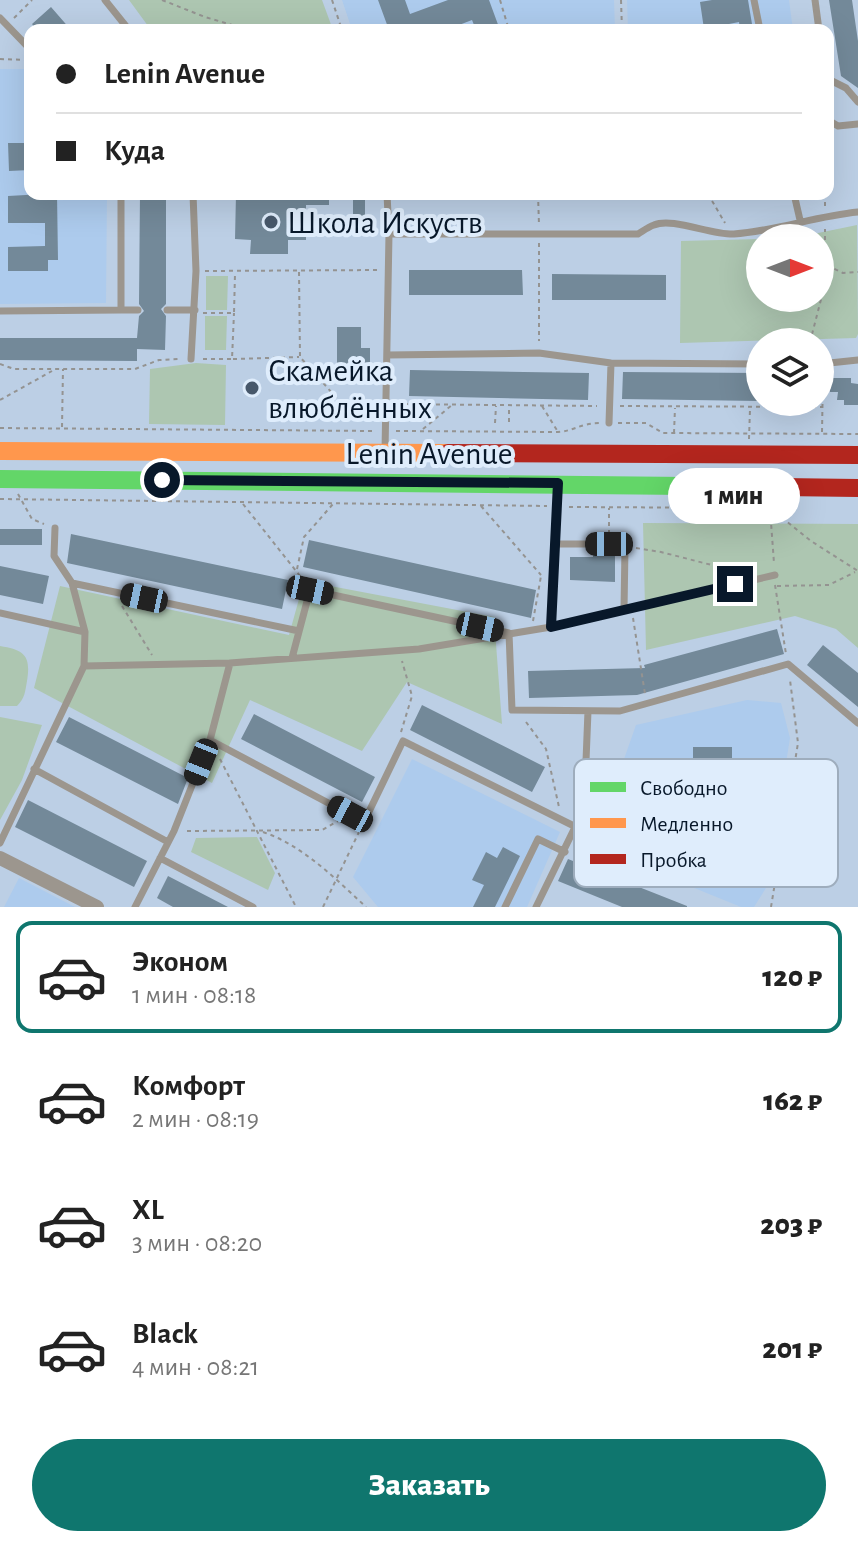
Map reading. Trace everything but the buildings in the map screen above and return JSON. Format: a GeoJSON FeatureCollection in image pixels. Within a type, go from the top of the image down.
{"type":"FeatureCollection","features":[{"type":"Feature","properties":{"kind":"main road","name":"Lenin Avenue"},"geometry":{"type":"LineString","coordinates":[[0,451],[858,455]]}},
{"type":"Feature","properties":{"kind":"main road","name":"Lenin Avenue"},"geometry":{"type":"LineString","coordinates":[[0,479],[858,488]]}},
{"type":"Feature","properties":{"kind":"street"},"geometry":{"type":"LineString","coordinates":[[0,858],[97,907]]}},
{"type":"Feature","properties":{"kind":"lane"},"geometry":{"type":"LineString","coordinates":[[105,0],[124,24]]}},
{"type":"Feature","properties":{"kind":"lane"},"geometry":{"type":"LineString","coordinates":[[754,0],[759,24]]}},
{"type":"Feature","properties":{"kind":"lane"},"geometry":{"type":"LineString","coordinates":[[815,0],[818,24]]}},
{"type":"Feature","properties":{"kind":"lane"},"geometry":{"type":"LineString","coordinates":[[3,22],[24,43]]}},
{"type":"Feature","properties":{"kind":"lane"},"geometry":{"type":"LineString","coordinates":[[834,82],[846,88],[858,102]]}},
{"type":"Feature","properties":{"kind":"lane"},"geometry":{"type":"LineString","coordinates":[[834,124],[858,124]]}},
{"type":"Feature","properties":{"kind":"lane"},"geometry":{"type":"LineString","coordinates":[[121,200],[121,310]]}},
{"type":"Feature","properties":{"kind":"lane"},"geometry":{"type":"LineString","coordinates":[[191,359],[196,271],[193,200]]}},
{"type":"Feature","properties":{"kind":"lane"},"geometry":{"type":"LineString","coordinates":[[385,454],[387,200]]}},
{"type":"Feature","properties":{"kind":"lane"},"geometry":{"type":"LineString","coordinates":[[795,200],[800,220]]}},
{"type":"Feature","properties":{"kind":"lane"},"geometry":{"type":"LineString","coordinates":[[389,234],[638,234],[656,223],[674,223],[691,229],[732,234],[825,215],[858,212]]}},
{"type":"Feature","properties":{"kind":"lane"},"geometry":{"type":"LineString","coordinates":[[0,311],[138,310]]}},
{"type":"Feature","properties":{"kind":"lane"},"geometry":{"type":"LineString","coordinates":[[167,310],[194,312]]}},
{"type":"Feature","properties":{"kind":"lane"},"geometry":{"type":"LineString","coordinates":[[387,355],[539,353],[611,363],[746,364]]}},
{"type":"Feature","properties":{"kind":"lane"},"geometry":{"type":"LineString","coordinates":[[834,363],[858,360]]}},
{"type":"Feature","properties":{"kind":"lane"},"geometry":{"type":"LineString","coordinates":[[609,423],[611,363]]}},
{"type":"Feature","properties":{"kind":"lane"},"geometry":{"type":"LineString","coordinates":[[551,627],[558,483]]}},
{"type":"Feature","properties":{"kind":"lane"},"geometry":{"type":"LineString","coordinates":[[0,843],[84,666],[85,632],[72,583],[54,556],[55,528]]}},
{"type":"Feature","properties":{"kind":"lane"},"geometry":{"type":"LineString","coordinates":[[554,544],[609,544]]}},
{"type":"Feature","properties":{"kind":"lane"},"geometry":{"type":"LineString","coordinates":[[625,547],[627,609]]}},
{"type":"Feature","properties":{"kind":"lane"},"geometry":{"type":"LineString","coordinates":[[84,666],[230,663],[398,651],[551,627],[775,575]]}},
{"type":"Feature","properties":{"kind":"lane"},"geometry":{"type":"LineString","coordinates":[[72,583],[299,631]]}},
{"type":"Feature","properties":{"kind":"lane"},"geometry":{"type":"LineString","coordinates":[[292,658],[310,590],[509,633]]}},
{"type":"Feature","properties":{"kind":"lane"},"geometry":{"type":"LineString","coordinates":[[0,613],[85,632]]}},
{"type":"Feature","properties":{"kind":"lane"},"geometry":{"type":"LineString","coordinates":[[509,633],[512,710],[620,711],[788,664],[858,723]]}},
{"type":"Feature","properties":{"kind":"lane"},"geometry":{"type":"LineString","coordinates":[[135,907],[174,831],[210,740],[230,663]]}},
{"type":"Feature","properties":{"kind":"lane"},"geometry":{"type":"LineString","coordinates":[[586,759],[588,711]]}},
{"type":"Feature","properties":{"kind":"lane"},"geometry":{"type":"LineString","coordinates":[[210,740],[364,822],[403,741],[574,826]]}},
{"type":"Feature","properties":{"kind":"lane"},"geometry":{"type":"LineString","coordinates":[[34,769],[168,842]]}},
{"type":"Feature","properties":{"kind":"lane"},"geometry":{"type":"LineString","coordinates":[[536,907],[574,832]]}},
{"type":"Feature","properties":{"kind":"lane"},"geometry":{"type":"LineString","coordinates":[[505,907],[538,839],[565,852]]}},
{"type":"Feature","properties":{"kind":"lane"},"geometry":{"type":"LineString","coordinates":[[160,858],[253,907]]}},
{"type":"Feature","properties":{"kind":"path"},"geometry":{"type":"LineString","coordinates":[[3,22],[32,0]]}},
{"type":"Feature","properties":{"kind":"path"},"geometry":{"type":"LineString","coordinates":[[162,0],[229,24]]}},
{"type":"Feature","properties":{"kind":"path"},"geometry":{"type":"LineString","coordinates":[[332,0],[340,24]]}},
{"type":"Feature","properties":{"kind":"path"},"geometry":{"type":"LineString","coordinates":[[500,0],[507,24]]}},
{"type":"Feature","properties":{"kind":"path"},"geometry":{"type":"LineString","coordinates":[[621,0],[622,24]]}},
{"type":"Feature","properties":{"kind":"path"},"geometry":{"type":"LineString","coordinates":[[0,59],[24,60]]}},
{"type":"Feature","properties":{"kind":"path"},"geometry":{"type":"LineString","coordinates":[[538,200],[539,353]]}},
{"type":"Feature","properties":{"kind":"path"},"geometry":{"type":"LineString","coordinates":[[712,200],[732,234]]}},
{"type":"Feature","properties":{"kind":"path"},"geometry":{"type":"LineString","coordinates":[[825,200],[825,224]]}},
{"type":"Feature","properties":{"kind":"path"},"geometry":{"type":"LineString","coordinates":[[834,269],[843,273],[858,272]]}},
{"type":"Feature","properties":{"kind":"path"},"geometry":{"type":"LineString","coordinates":[[196,271],[388,270]]}},
{"type":"Feature","properties":{"kind":"path"},"geometry":{"type":"LineString","coordinates":[[232,359],[235,272]]}},
{"type":"Feature","properties":{"kind":"path"},"geometry":{"type":"LineString","coordinates":[[299,272],[300,357],[341,403],[746,407]]}},
{"type":"Feature","properties":{"kind":"path"},"geometry":{"type":"LineString","coordinates":[[194,312],[234,313]]}},
{"type":"Feature","properties":{"kind":"path"},"geometry":{"type":"LineString","coordinates":[[0,364],[14,369],[135,369],[159,360],[300,357]]}},
{"type":"Feature","properties":{"kind":"path"},"geometry":{"type":"LineString","coordinates":[[62,428],[63,369]]}},
{"type":"Feature","properties":{"kind":"path"},"geometry":{"type":"LineString","coordinates":[[0,400],[53,370]]}},
{"type":"Feature","properties":{"kind":"path"},"geometry":{"type":"LineString","coordinates":[[421,431],[453,405]]}},
{"type":"Feature","properties":{"kind":"path"},"geometry":{"type":"LineString","coordinates":[[495,423],[496,405]]}},
{"type":"Feature","properties":{"kind":"path"},"geometry":{"type":"LineString","coordinates":[[509,422],[510,405]]}},
{"type":"Feature","properties":{"kind":"path"},"geometry":{"type":"LineString","coordinates":[[541,405],[558,432]]}},
{"type":"Feature","properties":{"kind":"path"},"geometry":{"type":"LineString","coordinates":[[674,433],[675,407]]}},
{"type":"Feature","properties":{"kind":"path"},"geometry":{"type":"LineString","coordinates":[[748,444],[750,416]]}},
{"type":"Feature","properties":{"kind":"path"},"geometry":{"type":"LineString","coordinates":[[822,434],[823,416]]}},
{"type":"Feature","properties":{"kind":"path"},"geometry":{"type":"LineString","coordinates":[[0,428],[558,432],[569,431],[583,423],[646,423],[663,433],[858,434]]}},
{"type":"Feature","properties":{"kind":"path"},"geometry":{"type":"LineString","coordinates":[[0,499],[770,508],[811,541],[858,570]]}},
{"type":"Feature","properties":{"kind":"path"},"geometry":{"type":"LineString","coordinates":[[21,499],[32,519],[55,528]]}},
{"type":"Feature","properties":{"kind":"path"},"geometry":{"type":"LineString","coordinates":[[243,503],[310,590]]}},
{"type":"Feature","properties":{"kind":"path"},"geometry":{"type":"LineString","coordinates":[[297,570],[304,537],[333,504]]}},
{"type":"Feature","properties":{"kind":"path"},"geometry":{"type":"LineString","coordinates":[[480,505],[541,575],[531,629]]}},
{"type":"Feature","properties":{"kind":"path"},"geometry":{"type":"LineString","coordinates":[[609,507],[609,544]]}},
{"type":"Feature","properties":{"kind":"path"},"geometry":{"type":"LineString","coordinates":[[625,547],[661,552],[761,578]]}},
{"type":"Feature","properties":{"kind":"path"},"geometry":{"type":"LineString","coordinates":[[775,586],[829,585],[858,570]]}},
{"type":"Feature","properties":{"kind":"path"},"geometry":{"type":"LineString","coordinates":[[113,592],[158,666]]}},
{"type":"Feature","properties":{"kind":"path"},"geometry":{"type":"LineString","coordinates":[[627,609],[647,703]]}},
{"type":"Feature","properties":{"kind":"path"},"geometry":{"type":"LineString","coordinates":[[398,651],[412,696],[401,731],[403,741]]}},
{"type":"Feature","properties":{"kind":"path"},"geometry":{"type":"LineString","coordinates":[[788,664],[798,743],[795,759]]}},
{"type":"Feature","properties":{"kind":"path"},"geometry":{"type":"LineString","coordinates":[[524,710],[526,725],[546,749],[561,820]]}},
{"type":"Feature","properties":{"kind":"path"},"geometry":{"type":"LineString","coordinates":[[210,740],[296,907]]}},
{"type":"Feature","properties":{"kind":"path"},"geometry":{"type":"LineString","coordinates":[[174,831],[322,830],[350,814]]}},
{"type":"Feature","properties":{"kind":"path"},"geometry":{"type":"LineString","coordinates":[[323,907],[364,822]]}},
{"type":"Feature","properties":{"kind":"path"},"geometry":{"type":"LineString","coordinates":[[258,830],[279,837],[336,879],[366,907]]}},
{"type":"Feature","properties":{"kind":"path"},"geometry":{"type":"LineString","coordinates":[[771,907],[774,887]]}},
{"type":"Feature","properties":{"kind":"shaded area"},"geometry":{"type":"Polygon","coordinates":[[[342,0],[614,0],[615,24],[350,24],[342,0]]]}},
{"type":"Feature","properties":{"kind":"shaded area"},"geometry":{"type":"Polygon","coordinates":[[[627,0],[789,0],[792,24],[628,24],[627,0]]]}},
{"type":"Feature","properties":{"kind":"shaded area"},"geometry":{"type":"Polygon","coordinates":[[[0,69],[24,69],[24,200],[107,200],[106,303],[0,304],[0,69]]]}},
{"type":"Feature","properties":{"kind":"shaded area"},"geometry":{"type":"Polygon","coordinates":[[[747,700],[781,703],[790,738],[787,759],[624,759],[636,725],[747,700]]]}},
{"type":"Feature","properties":{"kind":"shaded area"},"geometry":{"type":"Polygon","coordinates":[[[412,759],[560,832],[527,907],[378,907],[353,877],[412,759]]]}},
{"type":"Feature","properties":{"kind":"shaded area"},"geometry":{"type":"Polygon","coordinates":[[[19,878],[75,907],[4,907],[19,878]]]}},
{"type":"Feature","properties":{"kind":"shaded area"},"geometry":{"type":"Polygon","coordinates":[[[692,887],[766,887],[754,907],[741,907],[692,887]]]}},
{"type":"Feature","properties":{"kind":"green space"},"geometry":{"type":"Polygon","coordinates":[[[129,0],[322,0],[331,24],[147,24],[129,0]]]}},
{"type":"Feature","properties":{"kind":"green space"},"geometry":{"type":"Polygon","coordinates":[[[857,225],[856,338],[834,339],[834,328],[746,328],[746,341],[680,343],[681,241],[746,239],[746,312],[834,312],[834,230],[857,225]]]}},
{"type":"Feature","properties":{"kind":"green space"},"geometry":{"type":"Polygon","coordinates":[[[206,276],[228,276],[227,310],[206,310],[206,276]]]}},
{"type":"Feature","properties":{"kind":"green space"},"geometry":{"type":"Polygon","coordinates":[[[205,316],[227,316],[226,350],[205,350],[205,316]]]}},
{"type":"Feature","properties":{"kind":"green space"},"geometry":{"type":"Polygon","coordinates":[[[196,363],[226,365],[225,425],[149,424],[150,369],[196,363]]]}},
{"type":"Feature","properties":{"kind":"green space"},"geometry":{"type":"Polygon","coordinates":[[[643,523],[858,524],[858,648],[836,629],[795,616],[646,650],[643,523]]]}},
{"type":"Feature","properties":{"kind":"green space"},"geometry":{"type":"Polygon","coordinates":[[[304,581],[494,617],[502,724],[407,682],[362,751],[250,700],[212,783],[34,688],[60,586],[289,635],[304,581]]]}},
{"type":"Feature","properties":{"kind":"green space"},"geometry":{"type":"Polygon","coordinates":[[[0,646],[21,652],[27,660],[25,692],[17,706],[0,706],[0,646]]]}},
{"type":"Feature","properties":{"kind":"green space"},"geometry":{"type":"Polygon","coordinates":[[[0,717],[42,725],[22,780],[0,820],[0,717]]]}},
{"type":"Feature","properties":{"kind":"green space"},"geometry":{"type":"Polygon","coordinates":[[[257,837],[275,873],[268,890],[191,852],[196,838],[257,837]]]}},
{"type":"Feature","properties":{"kind":"traffic: fast"},"geometry":{"type":"LineString","coordinates":[[0,479],[688,486]]}},
{"type":"Feature","properties":{"kind":"traffic: slow"},"geometry":{"type":"LineString","coordinates":[[0,451],[448,453]]}},
{"type":"Feature","properties":{"kind":"traffic: jam"},"geometry":{"type":"LineString","coordinates":[[448,453],[858,455]]}},
{"type":"Feature","properties":{"kind":"traffic: jam"},"geometry":{"type":"LineString","coordinates":[[688,486],[858,488]]}},
{"type":"Feature","properties":{"kind":"place","name":"Школа Искуств"},"geometry":{"type":"Point","coordinates":[271,222]}},
{"type":"Feature","properties":{"kind":"place","name":"Скамейка влюблённых"},"geometry":{"type":"Point","coordinates":[252,388]}},
{"type":"Feature","properties":{"kind":"route"},"geometry":{"type":"LineString","coordinates":[[162,480],[558,483],[551,627],[735,584]]}}]}
